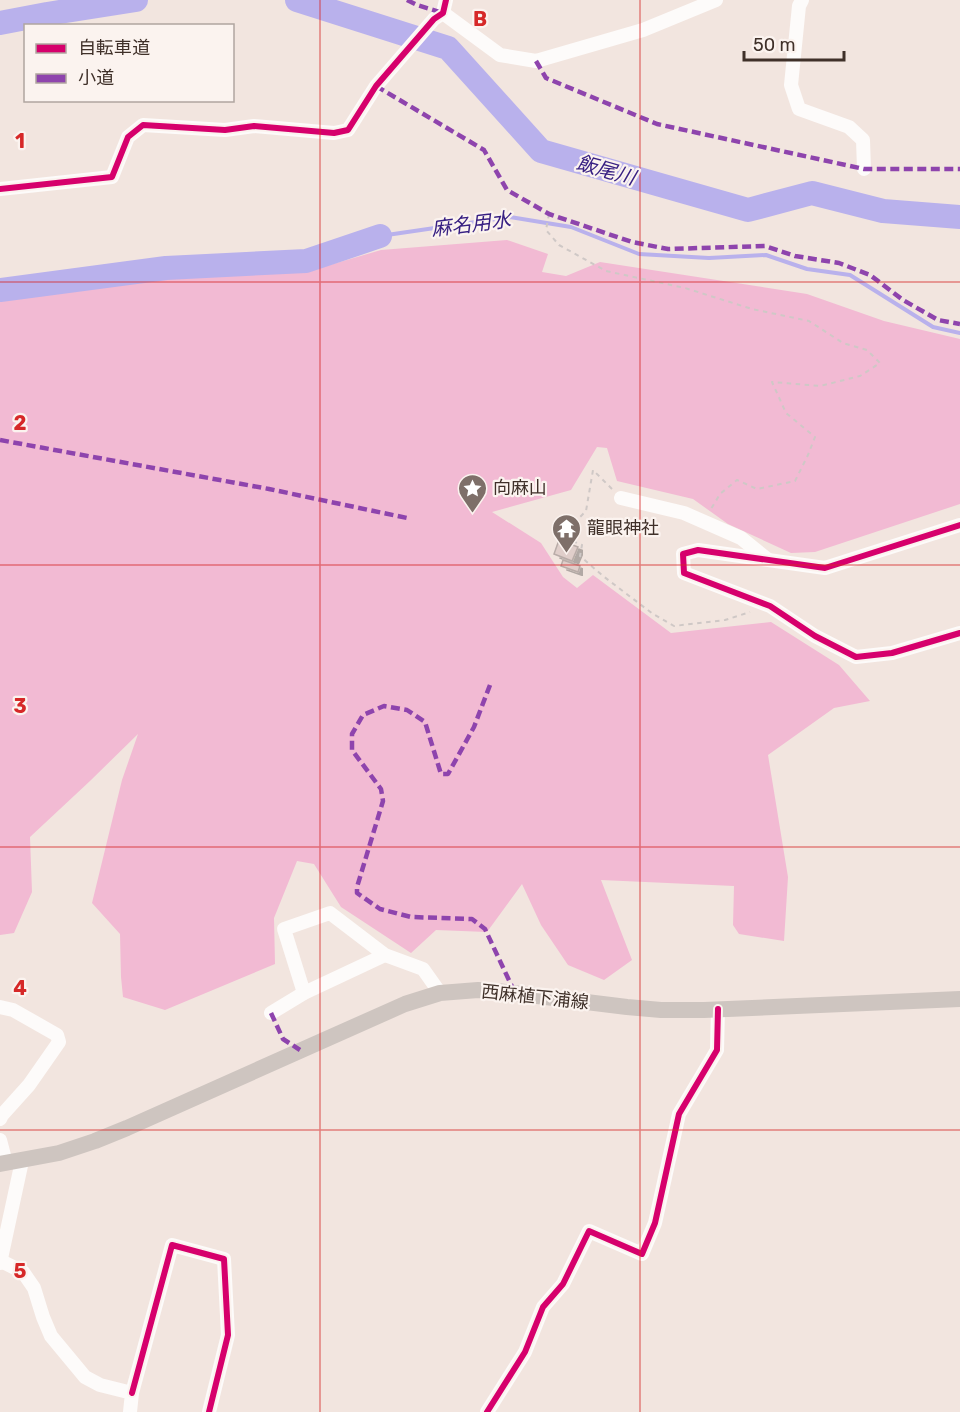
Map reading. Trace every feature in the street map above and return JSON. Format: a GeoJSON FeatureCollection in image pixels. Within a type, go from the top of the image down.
{"type":"FeatureCollection","features":[{"type":"Feature","properties":{"kind":"main road","name":"西麻植下浦線"},"geometry":{"type":"LineString","coordinates":[[9,1163],[59,1153],[95,1141],[405,1004],[440,993],[497,991],[661,1010],[960,999]]}},
{"type":"Feature","properties":{"kind":"street"},"geometry":{"type":"LineString","coordinates":[[0,189],[112,177],[128,137],[143,125],[225,130],[254,126],[334,133],[348,130],[381,81],[441,10],[500,55],[536,61],[643,30],[716,0]]}},
{"type":"Feature","properties":{"kind":"street"},"geometry":{"type":"LineString","coordinates":[[802,0],[799,6],[791,85],[799,109],[849,127],[863,140],[864,169]]}},
{"type":"Feature","properties":{"kind":"street"},"geometry":{"type":"LineString","coordinates":[[621,498],[684,513],[703,521],[741,538],[769,561]]}},
{"type":"Feature","properties":{"kind":"street"},"geometry":{"type":"LineString","coordinates":[[960,525],[825,568],[698,550],[683,554],[684,573],[770,606],[815,636],[856,657],[892,653],[960,633]]}},
{"type":"Feature","properties":{"kind":"street"},"geometry":{"type":"LineString","coordinates":[[304,993],[284,929],[330,913],[385,955],[423,969],[440,993]]}},
{"type":"Feature","properties":{"kind":"street"},"geometry":{"type":"LineString","coordinates":[[271,1013],[304,993],[385,955]]}},
{"type":"Feature","properties":{"kind":"street"},"geometry":{"type":"LineString","coordinates":[[0,1007],[13,1010],[57,1035],[59,1041],[28,1085],[0,1119]]}},
{"type":"Feature","properties":{"kind":"street"},"geometry":{"type":"LineString","coordinates":[[487,1412],[525,1352],[543,1307],[563,1284],[589,1231],[642,1254],[655,1223],[679,1114],[717,1050],[718,1009]]}},
{"type":"Feature","properties":{"kind":"street"},"geometry":{"type":"LineString","coordinates":[[0,1140],[9,1163],[0,1262],[23,1272],[34,1288],[51,1336],[85,1377],[100,1385],[132,1393]]}},
{"type":"Feature","properties":{"kind":"street"},"geometry":{"type":"LineString","coordinates":[[130,1412],[132,1393],[172,1245],[224,1259],[228,1335],[209,1412]]}},
{"type":"Feature","properties":{"kind":"path"},"geometry":{"type":"LineString","coordinates":[[549,214],[546,230],[559,245],[606,271],[685,288],[752,309],[809,321],[843,343],[867,350],[880,363],[860,376],[820,386],[772,382],[786,413],[815,437],[808,455],[795,481],[757,489],[737,480],[720,494],[703,521]]}},
{"type":"Feature","properties":{"kind":"path"},"geometry":{"type":"LineString","coordinates":[[621,498],[593,470],[586,510],[572,525],[568,539],[582,545],[580,556],[653,614],[674,626],[726,620],[770,606]]}},
{"type":"Feature","properties":{"kind":"shaded area"},"geometry":{"type":"Polygon","coordinates":[[[507,240],[548,254],[542,272],[566,276],[600,262],[807,294],[884,321],[960,339],[960,504],[815,552],[791,553],[728,524],[693,499],[617,481],[607,448],[597,447],[571,490],[492,512],[541,543],[563,577],[577,588],[593,575],[671,633],[771,622],[839,665],[870,701],[834,708],[768,755],[788,877],[784,941],[739,934],[733,925],[734,886],[601,880],[632,960],[604,980],[568,965],[541,925],[522,884],[487,932],[436,930],[411,953],[341,907],[314,864],[297,861],[274,918],[275,964],[165,1010],[123,997],[120,934],[92,903],[122,780],[138,734],[30,837],[32,892],[14,933],[0,935],[0,297],[148,279],[316,269],[381,250],[507,240]]]}},
{"type":"Feature","properties":{"kind":"building"},"geometry":{"type":"Polygon","coordinates":[[[559,540],[578,547],[572,561],[554,554],[559,540]]]}},
{"type":"Feature","properties":{"kind":"building"},"geometry":{"type":"Polygon","coordinates":[[[563,560],[580,566],[578,572],[561,566],[563,560]]]}},
{"type":"Feature","properties":{"kind":"waterway","name":"飯尾川"},"geometry":{"type":"LineString","coordinates":[[0,23],[136,0]]}},
{"type":"Feature","properties":{"kind":"waterway","name":"飯尾川"},"geometry":{"type":"LineString","coordinates":[[297,0],[448,48],[541,151],[748,210],[812,193],[883,211],[960,217]]}},
{"type":"Feature","properties":{"kind":"waterway","name":"麻名用水"},"geometry":{"type":"LineString","coordinates":[[380,236],[510,217],[571,227],[639,254],[709,258],[766,255],[807,269],[850,275],[933,327],[960,333]]}},
{"type":"Feature","properties":{"kind":"waterway","name":"麻名用水"},"geometry":{"type":"LineString","coordinates":[[0,290],[166,268],[306,261],[380,236]]}},
{"type":"Feature","properties":{"kind":"marked path"},"geometry":{"type":"LineString","coordinates":[[407,0],[443,13]]}},
{"type":"Feature","properties":{"kind":"marked path"},"geometry":{"type":"LineString","coordinates":[[536,61],[546,78],[657,124],[864,169],[960,169]]}},
{"type":"Feature","properties":{"kind":"marked path"},"geometry":{"type":"LineString","coordinates":[[376,86],[484,150],[507,190],[549,214],[632,242],[668,249],[765,246],[795,256],[839,263],[870,275],[903,300],[938,320],[960,324]]}},
{"type":"Feature","properties":{"kind":"marked path"},"geometry":{"type":"LineString","coordinates":[[0,440],[269,489],[407,518]]}},
{"type":"Feature","properties":{"kind":"marked path"},"geometry":{"type":"LineString","coordinates":[[490,685],[474,727],[448,774],[441,774],[425,722],[407,710],[384,706],[363,715],[352,734],[352,750],[381,789],[383,801],[357,893],[380,909],[411,917],[472,919],[485,929],[515,993]]}},
{"type":"Feature","properties":{"kind":"marked path"},"geometry":{"type":"LineString","coordinates":[[271,1013],[283,1039],[300,1050]]}},
{"type":"Feature","properties":{"kind":"cycle path"},"geometry":{"type":"LineString","coordinates":[[0,189],[112,177],[128,137],[143,125],[225,130],[254,126],[334,133],[348,130],[376,86],[434,19],[443,13],[446,0]]}},
{"type":"Feature","properties":{"kind":"cycle path"},"geometry":{"type":"LineString","coordinates":[[960,525],[825,568],[698,550],[683,554],[684,573],[770,606],[815,636],[856,657],[892,653],[960,633]]}},
{"type":"Feature","properties":{"kind":"cycle path"},"geometry":{"type":"LineString","coordinates":[[487,1412],[525,1352],[543,1307],[563,1284],[589,1231],[642,1254],[655,1223],[679,1114],[717,1050],[718,1009]]}},
{"type":"Feature","properties":{"kind":"cycle path"},"geometry":{"type":"LineString","coordinates":[[132,1393],[172,1245],[224,1259],[228,1335],[209,1412]]}},
{"type":"Feature","properties":{"kind":"place","name":"向麻山"},"geometry":{"type":"Point","coordinates":[472,514]}},
{"type":"Feature","properties":{"kind":"place","name":"龍眼神社"},"geometry":{"type":"Point","coordinates":[566,554]}}]}
